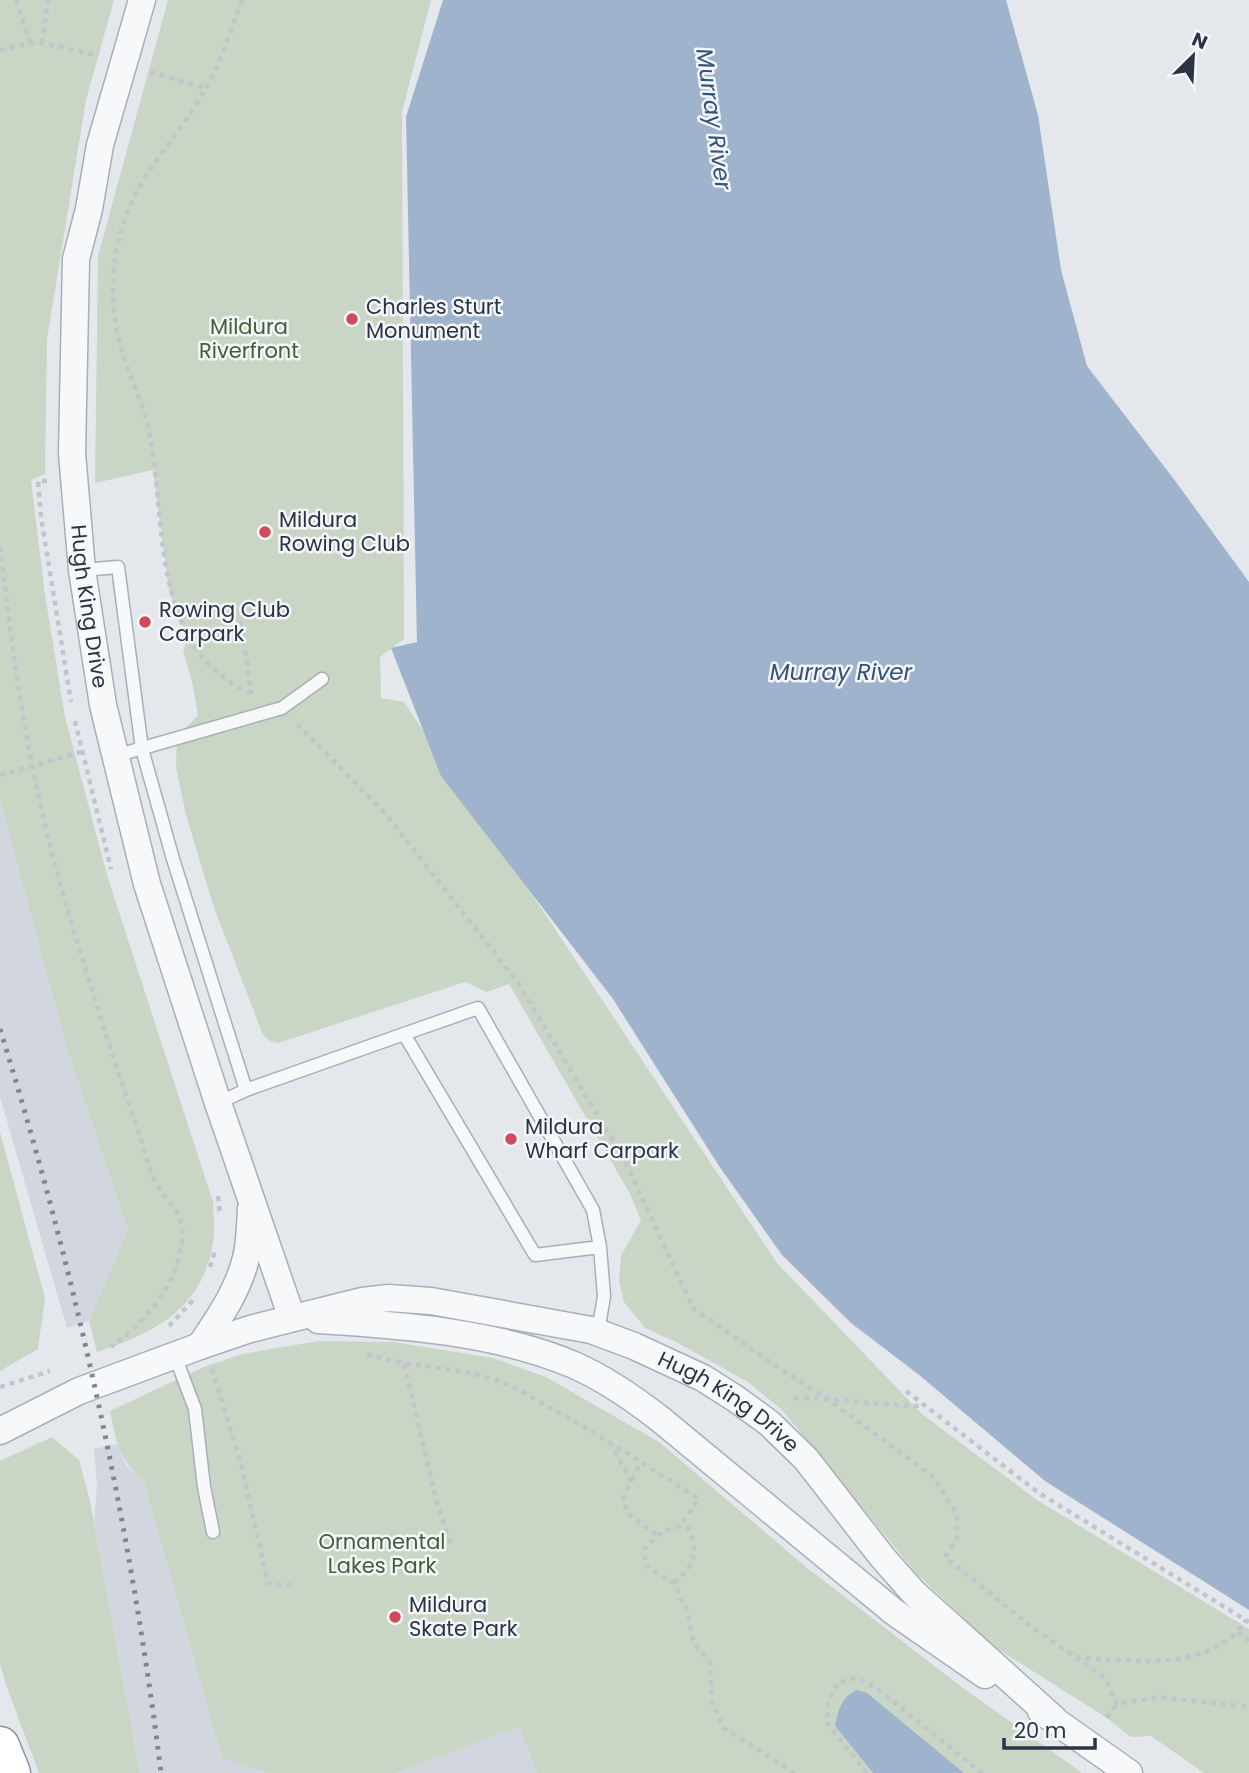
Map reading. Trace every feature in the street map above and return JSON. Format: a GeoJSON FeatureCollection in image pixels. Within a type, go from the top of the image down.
{"type":"FeatureCollection","features":[{"type":"Feature","properties":{"kind":"highway"},"geometry":{"type":"LineString","coordinates":[[0,1746],[10,1773]]}},
{"type":"Feature","properties":{"kind":"street","name":"Hugh King Drive"},"geometry":{"type":"LineString","coordinates":[[142,0],[100,145],[89,209],[76,259],[73,481],[82,570],[103,705],[147,884],[292,1318]]}},
{"type":"Feature","properties":{"kind":"street","name":"Hugh King Drive"},"geometry":{"type":"LineString","coordinates":[[206,1357],[239,1282],[246,1256],[252,1199]]}},
{"type":"Feature","properties":{"kind":"street","name":"Hugh King Drive"},"geometry":{"type":"LineString","coordinates":[[0,1410],[180,1367],[292,1318],[362,1301],[404,1298],[461,1305],[598,1332],[703,1378],[769,1423],[806,1459],[883,1559],[914,1593],[1054,1719]]}},
{"type":"Feature","properties":{"kind":"street","name":"Hugh King Drive"},"geometry":{"type":"LineString","coordinates":[[292,1318],[427,1329],[498,1343],[559,1360],[591,1373],[622,1390],[903,1619],[1054,1719],[1129,1773]]}},
{"type":"Feature","properties":{"kind":"street"},"geometry":{"type":"LineString","coordinates":[[559,1360],[571,1325]]}},
{"type":"Feature","properties":{"kind":"street","name":"Hugh King Drive"},"geometry":{"type":"LineString","coordinates":[[0,1431],[79,1391]]}},
{"type":"Feature","properties":{"kind":"lane"},"geometry":{"type":"LineString","coordinates":[[82,570],[118,567],[142,749],[173,859],[246,1090]]}},
{"type":"Feature","properties":{"kind":"lane"},"geometry":{"type":"LineString","coordinates":[[115,756],[282,708],[322,679]]}},
{"type":"Feature","properties":{"kind":"lane"},"geometry":{"type":"LineString","coordinates":[[218,1103],[246,1090],[478,1008],[593,1210],[600,1247],[604,1296],[598,1332]]}},
{"type":"Feature","properties":{"kind":"lane"},"geometry":{"type":"LineString","coordinates":[[404,1034],[535,1255],[600,1247]]}},
{"type":"Feature","properties":{"kind":"lane"},"geometry":{"type":"LineString","coordinates":[[180,1367],[195,1409],[204,1487],[213,1532]]}},
{"type":"Feature","properties":{"kind":"path"},"geometry":{"type":"LineString","coordinates":[[16,0],[30,43]]}},
{"type":"Feature","properties":{"kind":"path"},"geometry":{"type":"LineString","coordinates":[[42,43],[48,0]]}},
{"type":"Feature","properties":{"kind":"path"},"geometry":{"type":"LineString","coordinates":[[242,0],[221,58],[206,88],[153,164],[133,200],[122,227],[111,279],[123,355],[147,423],[169,590],[192,641],[204,658],[233,686],[282,708],[385,813],[518,983],[624,1159],[693,1308],[826,1398],[933,1477],[957,1514],[957,1539],[945,1557],[1034,1628],[1102,1676],[1107,1681],[1116,1704]]}},
{"type":"Feature","properties":{"kind":"path"},"geometry":{"type":"LineString","coordinates":[[0,50],[42,43],[96,55]]}},
{"type":"Feature","properties":{"kind":"path"},"geometry":{"type":"LineString","coordinates":[[146,71],[206,88]]}},
{"type":"Feature","properties":{"kind":"path"},"geometry":{"type":"LineString","coordinates":[[73,481],[38,481],[63,664],[104,847],[115,881]]}},
{"type":"Feature","properties":{"kind":"path"},"geometry":{"type":"LineString","coordinates":[[0,547],[18,691],[51,848],[74,932],[153,1176],[182,1227],[174,1270],[159,1300],[130,1333],[102,1353],[125,1346]]}},
{"type":"Feature","properties":{"kind":"path"},"geometry":{"type":"LineString","coordinates":[[240,621],[253,695]]}},
{"type":"Feature","properties":{"kind":"path"},"geometry":{"type":"LineString","coordinates":[[0,775],[81,751]]}},
{"type":"Feature","properties":{"kind":"path"},"geometry":{"type":"LineString","coordinates":[[216,1186],[219,1224]]}},
{"type":"Feature","properties":{"kind":"path"},"geometry":{"type":"LineString","coordinates":[[208,1276],[218,1243]]}},
{"type":"Feature","properties":{"kind":"path"},"geometry":{"type":"LineString","coordinates":[[166,1328],[195,1298]]}},
{"type":"Feature","properties":{"kind":"path"},"geometry":{"type":"LineString","coordinates":[[359,1351],[404,1364],[455,1370],[494,1379],[516,1388],[610,1442],[699,1499],[680,1526],[658,1536],[644,1549],[646,1566],[674,1583],[687,1611],[694,1643],[710,1663],[712,1703],[724,1728],[795,1773]]}},
{"type":"Feature","properties":{"kind":"path"},"geometry":{"type":"LineString","coordinates":[[180,1367],[206,1357],[224,1364]]}},
{"type":"Feature","properties":{"kind":"path"},"geometry":{"type":"LineString","coordinates":[[206,1357],[241,1464],[268,1583],[285,1586],[293,1584]]}},
{"type":"Feature","properties":{"kind":"path"},"geometry":{"type":"LineString","coordinates":[[404,1364],[437,1503],[452,1545]]}},
{"type":"Feature","properties":{"kind":"path"},"geometry":{"type":"LineString","coordinates":[[0,1387],[62,1367]]}},
{"type":"Feature","properties":{"kind":"path"},"geometry":{"type":"LineString","coordinates":[[906,1391],[1039,1493],[1247,1621],[1238,1632],[1209,1650],[1173,1659],[1119,1661],[1075,1657]]}},
{"type":"Feature","properties":{"kind":"path"},"geometry":{"type":"LineString","coordinates":[[794,1398],[925,1406]]}},
{"type":"Feature","properties":{"kind":"path"},"geometry":{"type":"LineString","coordinates":[[610,1442],[631,1481]]}},
{"type":"Feature","properties":{"kind":"path"},"geometry":{"type":"LineString","coordinates":[[642,1462],[623,1498],[626,1513],[658,1536]]}},
{"type":"Feature","properties":{"kind":"path"},"geometry":{"type":"LineString","coordinates":[[674,1583],[688,1571],[695,1551],[693,1537],[685,1520]]}},
{"type":"Feature","properties":{"kind":"path"},"geometry":{"type":"LineString","coordinates":[[1238,1632],[1249,1641]]}},
{"type":"Feature","properties":{"kind":"path"},"geometry":{"type":"LineString","coordinates":[[867,1773],[827,1723],[828,1702],[836,1683],[856,1678],[875,1687],[982,1773]]}},
{"type":"Feature","properties":{"kind":"path"},"geometry":{"type":"LineString","coordinates":[[1107,1718],[1116,1704],[1159,1698],[1249,1707]]}},
{"type":"Feature","properties":{"kind":"shaded area"},"geometry":{"type":"Polygon","coordinates":[[[0,801],[66,1045],[128,1230],[89,1321],[67,1328],[0,1097],[0,801]]]}},
{"type":"Feature","properties":{"kind":"shaded area"},"geometry":{"type":"Polygon","coordinates":[[[117,1444],[126,1465],[144,1482],[222,1757],[268,1773],[140,1773],[94,1522],[97,1485],[94,1449],[117,1444]]]}},
{"type":"Feature","properties":{"kind":"shaded area"},"geometry":{"type":"Polygon","coordinates":[[[519,1727],[537,1773],[395,1773],[519,1727]]]}},
{"type":"Feature","properties":{"kind":"green space"},"geometry":{"type":"Polygon","coordinates":[[[0,0],[114,0],[86,100],[47,339],[45,474],[31,480],[45,595],[65,717],[107,875],[213,1202],[214,1230],[209,1259],[190,1298],[159,1325],[97,1352],[89,1321],[128,1230],[66,1045],[0,801],[0,0]]]}},
{"type":"Feature","properties":{"kind":"green space","name":"Mildura Riverfront"},"geometry":{"type":"Polygon","coordinates":[[[168,0],[431,0],[402,112],[404,639],[380,657],[381,698],[404,702],[777,1263],[922,1414],[1037,1500],[1249,1629],[1249,1773],[1204,1773],[1151,1736],[1131,1737],[1107,1718],[993,1646],[916,1573],[782,1410],[748,1382],[645,1328],[624,1302],[619,1281],[621,1256],[641,1220],[629,1192],[509,984],[487,992],[465,982],[278,1043],[263,1035],[213,905],[186,815],[176,767],[177,738],[198,715],[183,651],[187,641],[169,590],[153,470],[95,483],[98,256],[168,0]]]}},
{"type":"Feature","properties":{"kind":"green space"},"geometry":{"type":"Polygon","coordinates":[[[0,1132],[45,1298],[38,1349],[0,1371],[0,1132]]]}},
{"type":"Feature","properties":{"kind":"green space","name":"Ornamental Lakes Park"},"geometry":{"type":"Polygon","coordinates":[[[319,1341],[393,1342],[493,1358],[546,1377],[659,1442],[806,1567],[963,1688],[1082,1773],[537,1773],[519,1727],[395,1773],[268,1773],[222,1758],[144,1482],[120,1450],[110,1411],[204,1367],[243,1354],[319,1341]]]}},
{"type":"Feature","properties":{"kind":"green space"},"geometry":{"type":"Polygon","coordinates":[[[52,1437],[79,1460],[90,1501],[140,1773],[39,1773],[0,1664],[0,1461],[52,1437]]]}},
{"type":"Feature","properties":{"kind":"water","name":"Murray River"},"geometry":{"type":"Polygon","coordinates":[[[443,0],[1006,0],[1038,115],[1061,270],[1087,366],[1249,582],[1249,1610],[1045,1481],[918,1374],[851,1323],[782,1255],[719,1166],[613,999],[441,776],[391,648],[417,642],[406,117],[443,0]]]}},
{"type":"Feature","properties":{"kind":"water"},"geometry":{"type":"Polygon","coordinates":[[[857,1690],[867,1693],[964,1773],[873,1773],[835,1726],[842,1704],[857,1690]]]}},
{"type":"Feature","properties":{"kind":"railway"},"geometry":{"type":"LineString","coordinates":[[0,1029],[52,1212],[97,1397],[133,1584],[161,1773]]}},
{"type":"Feature","properties":{"kind":"place","name":"Charles Sturt Monument"},"geometry":{"type":"Point","coordinates":[352,319]}},
{"type":"Feature","properties":{"kind":"place","name":"Mildura Rowing Club"},"geometry":{"type":"Point","coordinates":[265,532]}},
{"type":"Feature","properties":{"kind":"place","name":"Rowing Club Carpark"},"geometry":{"type":"Point","coordinates":[145,622]}},
{"type":"Feature","properties":{"kind":"place","name":"Mildura Wharf Carpark"},"geometry":{"type":"Point","coordinates":[511,1139]}},
{"type":"Feature","properties":{"kind":"place","name":"Mildura Skate Park"},"geometry":{"type":"Point","coordinates":[395,1617]}}]}
